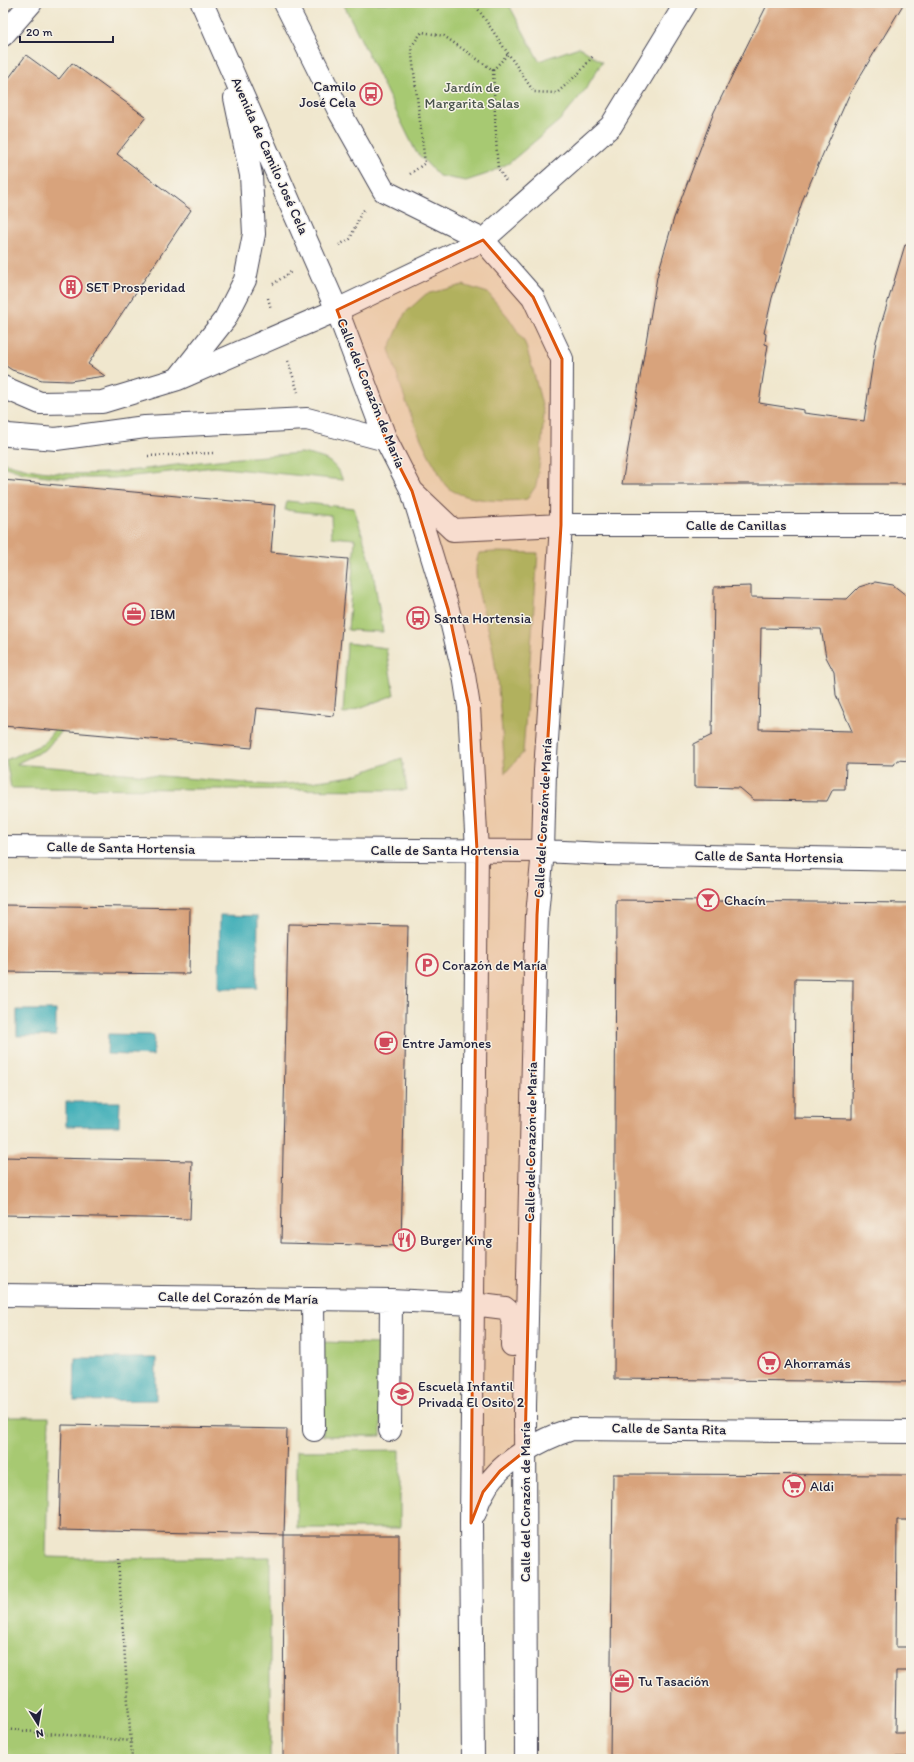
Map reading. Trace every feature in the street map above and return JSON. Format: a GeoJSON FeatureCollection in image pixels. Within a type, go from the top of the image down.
{"type":"FeatureCollection","features":[{"type":"Feature","properties":{"kind":"street"},"geometry":{"type":"LineString","coordinates":[[3,35],[31,3]]}},
{"type":"Feature","properties":{"kind":"street","name":"Avenida de Camilo José Cela"},"geometry":{"type":"LineString","coordinates":[[202,3],[226,53],[338,310]]}},
{"type":"Feature","properties":{"kind":"street"},"geometry":{"type":"LineString","coordinates":[[285,3],[339,111],[384,191],[483,240]]}},
{"type":"Feature","properties":{"kind":"street","name":"Calle del Corazón de María"},"geometry":{"type":"LineString","coordinates":[[473,1759],[471,1523],[477,850],[469,707],[464,676],[448,609],[412,491],[386,440],[338,310],[483,240],[611,126],[686,3]]}},
{"type":"Feature","properties":{"kind":"street"},"geometry":{"type":"LineString","coordinates":[[178,379],[229,312],[245,280],[254,234],[251,175],[226,53]]}},
{"type":"Feature","properties":{"kind":"street","name":"Calle del Corazón de María"},"geometry":{"type":"LineString","coordinates":[[483,240],[533,297],[562,359],[561,525],[545,771],[543,851],[537,916],[535,965],[525,1406],[526,1759]]}},
{"type":"Feature","properties":{"kind":"street"},"geometry":{"type":"LineString","coordinates":[[3,387],[40,403],[102,402],[178,379],[338,310]]}},
{"type":"Feature","properties":{"kind":"street"},"geometry":{"type":"LineString","coordinates":[[3,433],[8,435],[56,439],[145,427],[307,419],[386,440]]}},
{"type":"Feature","properties":{"kind":"street","name":"Calle del Corazón de María"},"geometry":{"type":"LineString","coordinates":[[412,491],[453,530],[561,525]]}},
{"type":"Feature","properties":{"kind":"street","name":"Calle de Canillas"},"geometry":{"type":"LineString","coordinates":[[561,525],[911,525]]}},
{"type":"Feature","properties":{"kind":"street","name":"Calle de Santa Hortensia"},"geometry":{"type":"LineString","coordinates":[[3,847],[477,850],[911,860]]}},
{"type":"Feature","properties":{"kind":"street","name":"Calle del Corazón de María"},"geometry":{"type":"LineString","coordinates":[[3,1294],[391,1300],[473,1304]]}},
{"type":"Feature","properties":{"kind":"street"},"geometry":{"type":"LineString","coordinates":[[313,1299],[314,1430]]}},
{"type":"Feature","properties":{"kind":"street"},"geometry":{"type":"LineString","coordinates":[[390,1430],[391,1300]]}},
{"type":"Feature","properties":{"kind":"street"},"geometry":{"type":"LineString","coordinates":[[473,1304],[505,1308],[509,1311],[512,1317],[512,1366],[516,1391],[525,1406]]}},
{"type":"Feature","properties":{"kind":"street","name":"Calle de Santa Rita"},"geometry":{"type":"LineString","coordinates":[[471,1523],[483,1492],[500,1471],[525,1451],[551,1436],[572,1429],[911,1432]]}},
{"type":"Feature","properties":{"kind":"path"},"geometry":{"type":"LineString","coordinates":[[474,3],[534,92],[557,93],[580,72],[593,56]]}},
{"type":"Feature","properties":{"kind":"path"},"geometry":{"type":"LineString","coordinates":[[384,191],[425,163],[411,47],[422,32],[444,36],[493,70]]}},
{"type":"Feature","properties":{"kind":"path"},"geometry":{"type":"LineString","coordinates":[[508,54],[493,70],[498,168],[521,205]]}},
{"type":"Feature","properties":{"kind":"path"},"geometry":{"type":"LineString","coordinates":[[118,1559],[132,1759]]}},
{"type":"Feature","properties":{"kind":"path"},"geometry":{"type":"LineString","coordinates":[[3,1728],[131,1741]]}},
{"type":"Feature","properties":{"kind":"highlighted area"},"geometry":{"type":"Polygon","coordinates":[[[483,240],[533,297],[562,359],[561,525],[537,915],[525,1451],[500,1471],[483,1492],[471,1523],[477,850],[469,707],[448,609],[412,491],[386,440],[337,310],[483,240]]]}},
{"type":"Feature","properties":{"kind":"green space","name":"Jardín de Margarita Salas"},"geometry":{"type":"Polygon","coordinates":[[[343,3],[508,3],[539,61],[579,47],[602,62],[585,90],[560,120],[509,163],[487,174],[466,181],[439,176],[416,152],[343,3]]]}},
{"type":"Feature","properties":{"kind":"green space"},"geometry":{"type":"Polygon","coordinates":[[[463,285],[488,293],[509,318],[525,343],[544,413],[541,454],[536,486],[527,499],[508,501],[486,500],[454,492],[447,487],[422,442],[404,396],[389,349],[405,313],[426,294],[463,285]]]}},
{"type":"Feature","properties":{"kind":"green space"},"geometry":{"type":"Polygon","coordinates":[[[302,453],[327,460],[335,467],[343,480],[215,467],[115,478],[65,478],[23,473],[3,466],[3,462],[27,469],[51,472],[75,474],[100,473],[302,453]]]}},
{"type":"Feature","properties":{"kind":"green space"},"geometry":{"type":"Polygon","coordinates":[[[287,501],[354,508],[372,566],[383,632],[348,630],[355,539],[332,537],[331,515],[285,510],[287,501]]]}},
{"type":"Feature","properties":{"kind":"green space"},"geometry":{"type":"Polygon","coordinates":[[[479,553],[538,553],[523,753],[505,773],[500,709],[492,645],[477,586],[476,574],[476,563],[479,553]]]}},
{"type":"Feature","properties":{"kind":"green space"},"geometry":{"type":"Polygon","coordinates":[[[347,643],[386,648],[394,695],[343,714],[347,643]]]}},
{"type":"Feature","properties":{"kind":"green space"},"geometry":{"type":"Polygon","coordinates":[[[54,730],[61,731],[46,749],[16,764],[269,785],[311,782],[352,776],[402,758],[407,790],[11,788],[6,760],[43,744],[54,730]]]}},
{"type":"Feature","properties":{"kind":"green space"},"geometry":{"type":"Polygon","coordinates":[[[322,1342],[381,1344],[381,1436],[323,1436],[322,1342]]]}},
{"type":"Feature","properties":{"kind":"green space"},"geometry":{"type":"Polygon","coordinates":[[[3,1417],[49,1417],[46,1557],[118,1559],[270,1557],[270,1759],[3,1759],[3,1417]]]}},
{"type":"Feature","properties":{"kind":"green space"},"geometry":{"type":"Polygon","coordinates":[[[400,1450],[400,1528],[297,1528],[297,1451],[400,1450]]]}},
{"type":"Feature","properties":{"kind":"water"},"geometry":{"type":"Polygon","coordinates":[[[220,915],[258,916],[257,988],[219,988],[220,915]]]}},
{"type":"Feature","properties":{"kind":"water"},"geometry":{"type":"Polygon","coordinates":[[[17,1010],[56,1010],[56,1036],[17,1036],[17,1010]]]}},
{"type":"Feature","properties":{"kind":"water"},"geometry":{"type":"Polygon","coordinates":[[[108,1034],[154,1035],[153,1056],[107,1054],[108,1034]]]}},
{"type":"Feature","properties":{"kind":"water"},"geometry":{"type":"Polygon","coordinates":[[[66,1102],[120,1102],[119,1126],[66,1126],[66,1102]]]}},
{"type":"Feature","properties":{"kind":"water"},"geometry":{"type":"Polygon","coordinates":[[[75,1358],[156,1358],[156,1400],[74,1401],[75,1358]]]}},
{"type":"Feature","properties":{"kind":"building"},"geometry":{"type":"Polygon","coordinates":[[[768,3],[904,3],[850,93],[803,199],[772,298],[764,333],[766,334],[765,344],[768,345],[759,403],[804,410],[804,413],[864,421],[876,341],[905,245],[911,246],[911,484],[622,484],[657,277],[674,218],[714,112],[768,3]]]}},
{"type":"Feature","properties":{"kind":"building","name":"SET Prosperidad"},"geometry":{"type":"Polygon","coordinates":[[[26,55],[59,79],[72,63],[146,117],[117,154],[191,210],[88,364],[105,376],[70,381],[42,380],[12,370],[3,364],[3,86],[26,55]]]}},
{"type":"Feature","properties":{"kind":"building","name":"IBM"},"geometry":{"type":"Polygon","coordinates":[[[3,480],[275,505],[271,552],[348,559],[334,716],[257,708],[252,748],[3,726],[3,480]]]}},
{"type":"Feature","properties":{"kind":"building"},"geometry":{"type":"Polygon","coordinates":[[[875,582],[893,585],[911,599],[911,761],[897,760],[894,765],[846,764],[845,789],[833,789],[827,801],[754,800],[740,788],[694,787],[694,744],[712,735],[714,587],[751,586],[751,597],[847,599],[859,587],[875,582]],[[761,628],[759,729],[852,731],[836,695],[834,672],[826,657],[821,629],[761,628]]]}},
{"type":"Feature","properties":{"kind":"building"},"geometry":{"type":"Polygon","coordinates":[[[616,900],[911,903],[911,1382],[614,1379],[616,900]],[[795,979],[794,1118],[852,1119],[853,980],[795,979]]]}},
{"type":"Feature","properties":{"kind":"building"},"geometry":{"type":"Polygon","coordinates":[[[3,905],[190,908],[189,974],[3,972],[3,905]]]}},
{"type":"Feature","properties":{"kind":"building"},"geometry":{"type":"Polygon","coordinates":[[[288,924],[408,926],[401,1246],[281,1243],[288,924]]]}},
{"type":"Feature","properties":{"kind":"building"},"geometry":{"type":"Polygon","coordinates":[[[3,1157],[192,1161],[190,1219],[3,1215],[3,1157]]]}},
{"type":"Feature","properties":{"kind":"building"},"geometry":{"type":"Polygon","coordinates":[[[62,1425],[287,1429],[284,1535],[59,1530],[62,1425]]]}},
{"type":"Feature","properties":{"kind":"building"},"geometry":{"type":"Polygon","coordinates":[[[613,1474],[911,1475],[911,1520],[897,1520],[896,1647],[911,1647],[911,1671],[896,1671],[895,1733],[911,1733],[911,1757],[895,1757],[895,1759],[610,1759],[613,1474]]]}},
{"type":"Feature","properties":{"kind":"building"},"geometry":{"type":"Polygon","coordinates":[[[284,1535],[399,1535],[398,1759],[283,1759],[284,1535]]]}},
{"type":"Feature","properties":{"kind":"place","name":"Camilo José Cela"},"geometry":{"type":"Point","coordinates":[371,94]}},
{"type":"Feature","properties":{"kind":"place","name":"SET Prosperidad"},"geometry":{"type":"Point","coordinates":[71,287]}},
{"type":"Feature","properties":{"kind":"place","name":"IBM"},"geometry":{"type":"Point","coordinates":[134,614]}},
{"type":"Feature","properties":{"kind":"place","name":"Santa Hortensia"},"geometry":{"type":"Point","coordinates":[418,618]}},
{"type":"Feature","properties":{"kind":"place","name":"Chacín"},"geometry":{"type":"Point","coordinates":[708,900]}},
{"type":"Feature","properties":{"kind":"place","name":"Corazón de María"},"geometry":{"type":"Point","coordinates":[427,965]}},
{"type":"Feature","properties":{"kind":"place","name":"Entre Jamones"},"geometry":{"type":"Point","coordinates":[386,1043]}},
{"type":"Feature","properties":{"kind":"place","name":"Burger King"},"geometry":{"type":"Point","coordinates":[404,1240]}},
{"type":"Feature","properties":{"kind":"place","name":"Ahorramás"},"geometry":{"type":"Point","coordinates":[769,1363]}},
{"type":"Feature","properties":{"kind":"place","name":"Escuela Infantil Privada El Osito 2"},"geometry":{"type":"Point","coordinates":[402,1394]}},
{"type":"Feature","properties":{"kind":"place","name":"Aldi"},"geometry":{"type":"Point","coordinates":[794,1486]}},
{"type":"Feature","properties":{"kind":"place","name":"Tu Tasación"},"geometry":{"type":"Point","coordinates":[622,1681]}}]}
